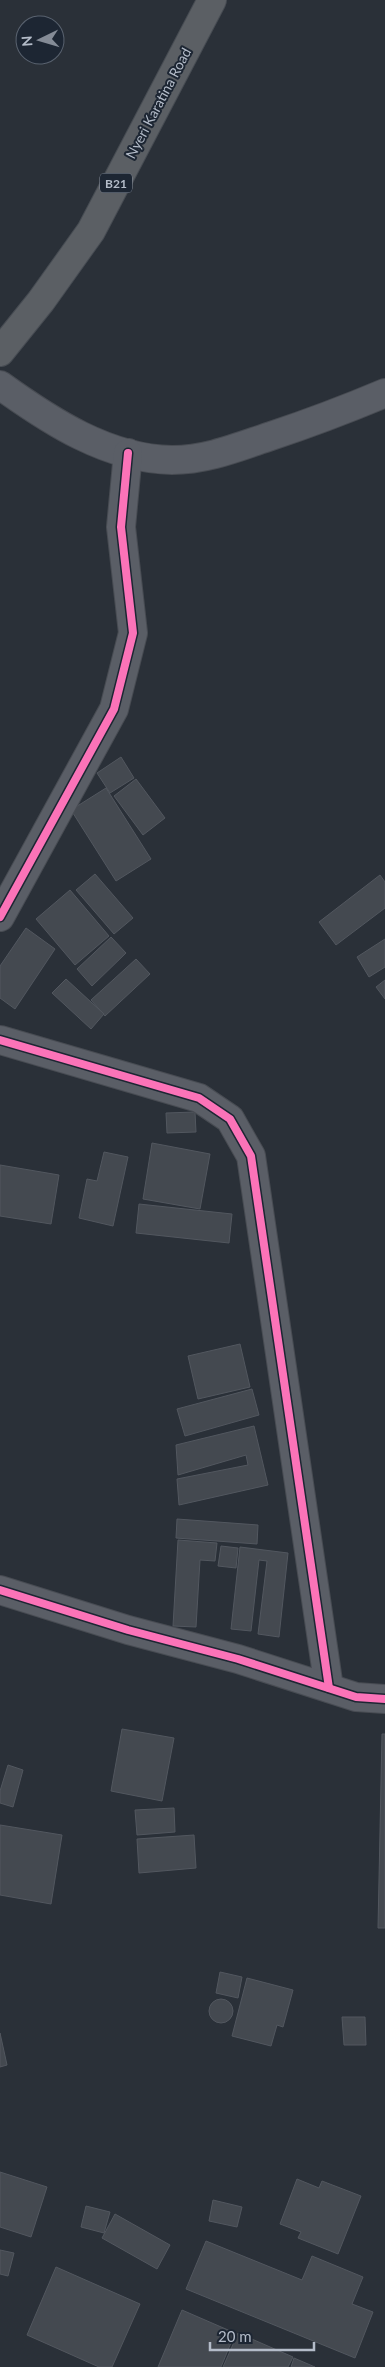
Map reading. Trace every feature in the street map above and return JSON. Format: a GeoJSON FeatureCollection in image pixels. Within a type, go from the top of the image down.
{"type":"FeatureCollection","features":[{"type":"Feature","properties":{"kind":"highway","name":"Nyeri Karatina Road"},"geometry":{"type":"LineString","coordinates":[[0,352],[41,301],[91,231],[212,0]]}},
{"type":"Feature","properties":{"kind":"street"},"geometry":{"type":"LineString","coordinates":[[0,385],[46,418],[99,444],[128,453],[171,460],[213,456],[336,414],[385,393]]}},
{"type":"Feature","properties":{"kind":"street"},"geometry":{"type":"LineString","coordinates":[[0,917],[114,709],[132,633],[121,527],[128,453]]}},
{"type":"Feature","properties":{"kind":"street"},"geometry":{"type":"LineString","coordinates":[[0,1040],[199,1098],[230,1119],[251,1156],[329,1688]]}},
{"type":"Feature","properties":{"kind":"street"},"geometry":{"type":"LineString","coordinates":[[0,1590],[128,1630],[238,1659],[356,1697],[385,1699]]}},
{"type":"Feature","properties":{"kind":"building"},"geometry":{"type":"Polygon","coordinates":[[[121,757],[134,778],[110,793],[97,773],[121,757]]]}},
{"type":"Feature","properties":{"kind":"building"},"geometry":{"type":"Polygon","coordinates":[[[136,779],[165,818],[143,835],[114,796],[136,779]]]}},
{"type":"Feature","properties":{"kind":"building"},"geometry":{"type":"Polygon","coordinates":[[[106,788],[151,859],[116,881],[71,810],[106,788]]]}},
{"type":"Feature","properties":{"kind":"building"},"geometry":{"type":"Polygon","coordinates":[[[95,874],[133,918],[114,934],[76,890],[95,874]]]}},
{"type":"Feature","properties":{"kind":"building"},"geometry":{"type":"Polygon","coordinates":[[[380,875],[385,882],[385,908],[336,945],[319,922],[380,875]]]}},
{"type":"Feature","properties":{"kind":"building"},"geometry":{"type":"Polygon","coordinates":[[[70,890],[109,936],[75,965],[36,919],[70,890]]]}},
{"type":"Feature","properties":{"kind":"building"},"geometry":{"type":"Polygon","coordinates":[[[26,928],[55,949],[15,1009],[0,998],[0,966],[26,928]]]}},
{"type":"Feature","properties":{"kind":"building"},"geometry":{"type":"Polygon","coordinates":[[[111,937],[126,953],[92,986],[77,969],[111,937]]]}},
{"type":"Feature","properties":{"kind":"building"},"geometry":{"type":"Polygon","coordinates":[[[385,939],[385,967],[369,977],[357,957],[385,939]]]}},
{"type":"Feature","properties":{"kind":"building"},"geometry":{"type":"Polygon","coordinates":[[[136,959],[150,974],[105,1016],[91,1000],[136,959]]]}},
{"type":"Feature","properties":{"kind":"building"},"geometry":{"type":"Polygon","coordinates":[[[66,979],[104,1014],[91,1029],[52,993],[66,979]]]}},
{"type":"Feature","properties":{"kind":"building"},"geometry":{"type":"Polygon","coordinates":[[[385,980],[385,999],[376,987],[385,980]]]}},
{"type":"Feature","properties":{"kind":"building"},"geometry":{"type":"Polygon","coordinates":[[[195,1112],[196,1132],[167,1133],[166,1113],[195,1112]]]}},
{"type":"Feature","properties":{"kind":"building"},"geometry":{"type":"Polygon","coordinates":[[[152,1143],[210,1154],[200,1209],[143,1199],[152,1143]]]}},
{"type":"Feature","properties":{"kind":"building"},"geometry":{"type":"Polygon","coordinates":[[[104,1152],[128,1157],[113,1226],[79,1218],[87,1179],[97,1181],[104,1152]]]}},
{"type":"Feature","properties":{"kind":"building"},"geometry":{"type":"Polygon","coordinates":[[[0,1165],[59,1175],[51,1224],[0,1216],[0,1165]]]}},
{"type":"Feature","properties":{"kind":"building"},"geometry":{"type":"Polygon","coordinates":[[[139,1204],[232,1214],[229,1243],[136,1233],[139,1204]]]}},
{"type":"Feature","properties":{"kind":"building"},"geometry":{"type":"Polygon","coordinates":[[[240,1344],[250,1387],[198,1399],[188,1356],[240,1344]]]}},
{"type":"Feature","properties":{"kind":"building"},"geometry":{"type":"Polygon","coordinates":[[[252,1389],[259,1415],[185,1436],[177,1409],[252,1389]]]}},
{"type":"Feature","properties":{"kind":"building"},"geometry":{"type":"Polygon","coordinates":[[[254,1426],[268,1485],[179,1505],[177,1479],[248,1465],[246,1455],[178,1475],[176,1445],[254,1426]]]}},
{"type":"Feature","properties":{"kind":"building"},"geometry":{"type":"Polygon","coordinates":[[[177,1519],[258,1525],[257,1544],[176,1538],[177,1519]]]}},
{"type":"Feature","properties":{"kind":"building"},"geometry":{"type":"Polygon","coordinates":[[[178,1540],[217,1543],[215,1561],[200,1560],[196,1627],[173,1626],[178,1540]]]}},
{"type":"Feature","properties":{"kind":"building"},"geometry":{"type":"Polygon","coordinates":[[[221,1546],[238,1548],[236,1568],[218,1566],[221,1546]]]}},
{"type":"Feature","properties":{"kind":"building"},"geometry":{"type":"Polygon","coordinates":[[[240,1547],[288,1553],[279,1637],[258,1634],[267,1561],[259,1560],[251,1631],[231,1629],[240,1547]]]}},
{"type":"Feature","properties":{"kind":"building"},"geometry":{"type":"Polygon","coordinates":[[[122,1729],[174,1738],[162,1801],[111,1791],[122,1729]]]}},
{"type":"Feature","properties":{"kind":"building"},"geometry":{"type":"Polygon","coordinates":[[[382,1734],[385,1734],[385,1928],[378,1928],[382,1734]]]}},
{"type":"Feature","properties":{"kind":"building"},"geometry":{"type":"Polygon","coordinates":[[[8,1765],[23,1770],[13,1807],[0,1803],[0,1791],[8,1765]]]}},
{"type":"Feature","properties":{"kind":"building"},"geometry":{"type":"Polygon","coordinates":[[[174,1808],[175,1832],[137,1835],[135,1810],[174,1808]]]}},
{"type":"Feature","properties":{"kind":"building"},"geometry":{"type":"Polygon","coordinates":[[[0,1825],[62,1835],[51,1904],[0,1895],[0,1825]]]}},
{"type":"Feature","properties":{"kind":"building"},"geometry":{"type":"Polygon","coordinates":[[[194,1835],[196,1868],[139,1873],[137,1839],[194,1835]]]}},
{"type":"Feature","properties":{"kind":"building"},"geometry":{"type":"Polygon","coordinates":[[[220,1972],[242,1977],[238,1998],[216,1993],[220,1972]]]}},
{"type":"Feature","properties":{"kind":"building"},"geometry":{"type":"Polygon","coordinates":[[[247,1978],[293,1990],[283,2027],[277,2025],[271,2046],[232,2036],[247,1978]]]}},
{"type":"Feature","properties":{"kind":"building"},"geometry":{"type":"Polygon","coordinates":[[[221,1999],[229,2003],[233,2011],[229,2019],[221,2023],[213,2019],[209,2011],[213,2003],[221,1999]]]}},
{"type":"Feature","properties":{"kind":"building"},"geometry":{"type":"Polygon","coordinates":[[[342,2017],[365,2017],[366,2045],[344,2045],[342,2017]]]}},
{"type":"Feature","properties":{"kind":"building"},"geometry":{"type":"Polygon","coordinates":[[[0,2033],[7,2065],[0,2067],[0,2033]]]}},
{"type":"Feature","properties":{"kind":"building"},"geometry":{"type":"Polygon","coordinates":[[[0,2172],[47,2187],[31,2237],[0,2227],[0,2172]]]}},
{"type":"Feature","properties":{"kind":"building"},"geometry":{"type":"Polygon","coordinates":[[[297,2179],[319,2188],[322,2181],[361,2196],[338,2254],[298,2238],[301,2232],[280,2224],[297,2179]]]}},
{"type":"Feature","properties":{"kind":"building"},"geometry":{"type":"Polygon","coordinates":[[[213,2200],[242,2207],[237,2227],[209,2221],[213,2200]]]}},
{"type":"Feature","properties":{"kind":"building"},"geometry":{"type":"Polygon","coordinates":[[[86,2206],[110,2212],[104,2233],[81,2227],[86,2206]]]}},
{"type":"Feature","properties":{"kind":"building"},"geometry":{"type":"Polygon","coordinates":[[[115,2214],[170,2245],[157,2269],[102,2238],[115,2214]]]}},
{"type":"Feature","properties":{"kind":"building"},"geometry":{"type":"Polygon","coordinates":[[[206,2241],[302,2280],[312,2256],[363,2277],[352,2304],[373,2312],[355,2358],[186,2289],[206,2241]]]}},
{"type":"Feature","properties":{"kind":"building"},"geometry":{"type":"Polygon","coordinates":[[[0,2250],[14,2253],[8,2276],[0,2274],[0,2250]]]}},
{"type":"Feature","properties":{"kind":"building"},"geometry":{"type":"Polygon","coordinates":[[[56,2267],[140,2304],[112,2367],[99,2367],[27,2335],[56,2267]]]}},
{"type":"Feature","properties":{"kind":"building"},"geometry":{"type":"Polygon","coordinates":[[[182,2310],[235,2333],[221,2367],[158,2367],[182,2310]]]}},
{"type":"Feature","properties":{"kind":"building"},"geometry":{"type":"Polygon","coordinates":[[[238,2333],[293,2357],[288,2367],[223,2367],[238,2333]]]}},
{"type":"Feature","properties":{"kind":"building"},"geometry":{"type":"Polygon","coordinates":[[[294,2358],[315,2367],[291,2367],[294,2358]]]}},
{"type":"Feature","properties":{"kind":"cycle path"},"geometry":{"type":"LineString","coordinates":[[0,917],[114,709],[133,633],[121,527],[128,453]]}},
{"type":"Feature","properties":{"kind":"cycle path"},"geometry":{"type":"LineString","coordinates":[[0,1040],[199,1098],[230,1119],[251,1156],[329,1688]]}},
{"type":"Feature","properties":{"kind":"cycle path"},"geometry":{"type":"LineString","coordinates":[[0,1590],[128,1630],[238,1659],[356,1697],[385,1699]]}}]}
